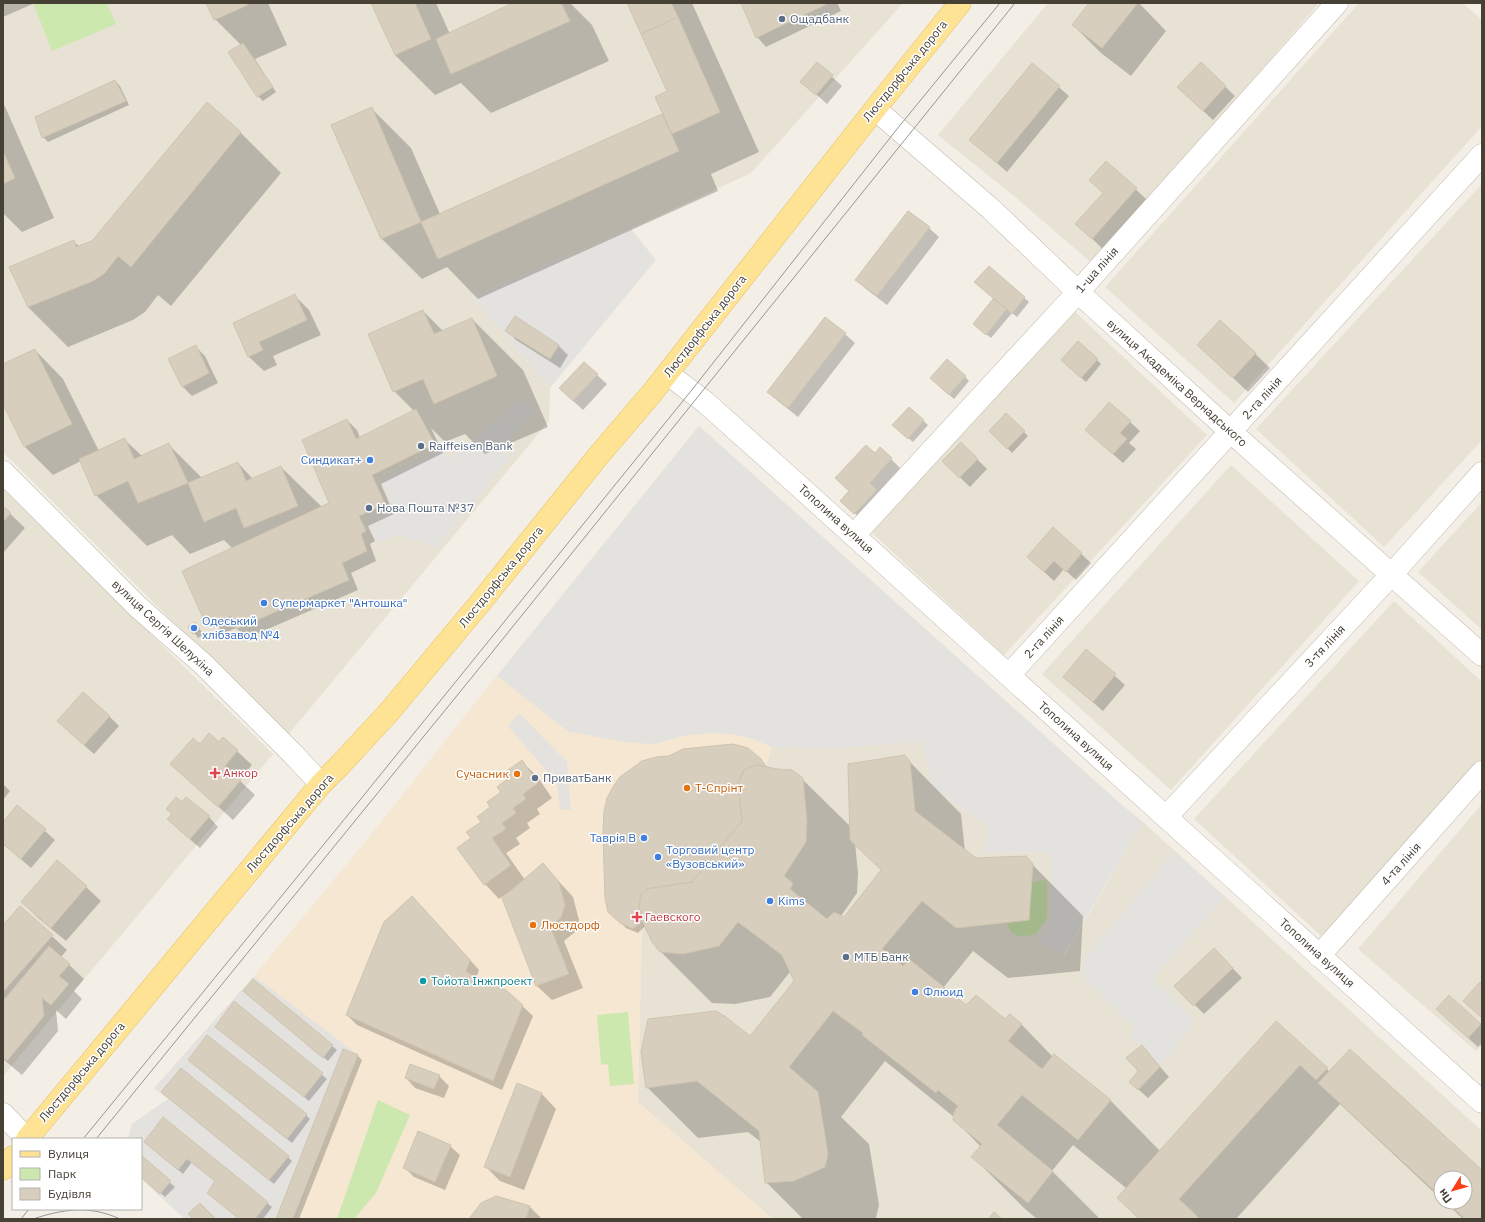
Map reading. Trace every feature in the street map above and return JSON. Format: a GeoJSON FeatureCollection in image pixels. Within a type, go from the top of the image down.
{"type":"FeatureCollection","features":[{"type":"Feature","properties":{"kind":"main road","name":"Люстдорфська дорога"},"geometry":{"type":"LineString","coordinates":[[28,1138],[321,784],[389,712],[480,603],[599,455],[668,374],[875,109],[960,3]]}},
{"type":"Feature","properties":{"kind":"main road"},"geometry":{"type":"LineString","coordinates":[[3,1170],[12,1158]]}},
{"type":"Feature","properties":{"kind":"street","name":"1-ша лінія"},"geometry":{"type":"LineString","coordinates":[[854,535],[1078,292],[1337,3]]}},
{"type":"Feature","properties":{"kind":"street","name":"вулиця Академіка Вернадського"},"geometry":{"type":"LineString","coordinates":[[875,109],[991,209],[1078,292],[1231,432],[1482,655]]}},
{"type":"Feature","properties":{"kind":"street","name":"2-га лінія"},"geometry":{"type":"LineString","coordinates":[[1009,675],[1482,155]]}},
{"type":"Feature","properties":{"kind":"street","name":"Тополина вулиця"},"geometry":{"type":"LineString","coordinates":[[668,374],[705,402],[1319,956],[1480,1096]]}},
{"type":"Feature","properties":{"kind":"street","name":"вулиця Сергія Шелухіна"},"geometry":{"type":"LineString","coordinates":[[3,472],[138,607],[203,664],[321,784]]}},
{"type":"Feature","properties":{"kind":"street","name":"3-тя лінія"},"geometry":{"type":"LineString","coordinates":[[1166,817],[1392,574],[1482,473]]}},
{"type":"Feature","properties":{"kind":"street","name":"4-та лінія"},"geometry":{"type":"LineString","coordinates":[[1319,956],[1482,772]]}},
{"type":"Feature","properties":{"kind":"street"},"geometry":{"type":"LineString","coordinates":[[3,1114],[26,1138]]}},
{"type":"Feature","properties":{"kind":"shaded area"},"geometry":{"type":"Polygon","coordinates":[[[3,3],[903,3],[751,173],[631,229],[472,297],[550,388],[549,421],[287,736],[3,452],[3,3]]]}},
{"type":"Feature","properties":{"kind":"shaded area"},"geometry":{"type":"Polygon","coordinates":[[[1048,3],[1319,3],[1094,265],[1015,197],[938,135],[1048,3]]]}},
{"type":"Feature","properties":{"kind":"shaded area"},"geometry":{"type":"Polygon","coordinates":[[[1359,3],[1463,3],[1482,20],[1482,126],[1234,403],[1105,287],[1359,3]]]}},
{"type":"Feature","properties":{"kind":"shaded area"},"geometry":{"type":"Polygon","coordinates":[[[1482,184],[1482,440],[1384,547],[1256,429],[1482,184]]]}},
{"type":"Feature","properties":{"kind":"shaded area"},"geometry":{"type":"Polygon","coordinates":[[[631,229],[656,260],[550,388],[472,297],[631,229]]]}},
{"type":"Feature","properties":{"kind":"shaded area"},"geometry":{"type":"Polygon","coordinates":[[[1075,312],[1207,435],[1004,655],[871,532],[1075,312]]]}},
{"type":"Feature","properties":{"kind":"shaded area"},"geometry":{"type":"Polygon","coordinates":[[[522,399],[535,412],[501,448],[510,457],[437,548],[399,535],[377,543],[366,517],[392,505],[381,479],[426,456],[440,446],[448,460],[522,399]]]}},
{"type":"Feature","properties":{"kind":"shaded area"},"geometry":{"type":"Polygon","coordinates":[[[699,426],[1123,806],[1143,822],[1063,956],[1037,940],[1051,920],[1051,853],[983,852],[989,828],[932,787],[922,742],[827,749],[772,747],[766,767],[642,921],[638,1102],[773,1219],[185,1219],[142,1180],[142,1138],[128,1138],[132,1124],[168,1099],[154,1088],[254,976],[370,836],[482,694],[699,426]]]}},
{"type":"Feature","properties":{"kind":"shaded area"},"geometry":{"type":"Polygon","coordinates":[[[699,426],[1123,806],[1143,822],[1063,956],[1037,940],[1051,920],[1051,853],[983,852],[989,828],[932,787],[922,742],[827,749],[772,747],[750,738],[731,734],[711,733],[682,736],[655,744],[632,743],[569,732],[497,676],[699,426]]]}},
{"type":"Feature","properties":{"kind":"shaded area"},"geometry":{"type":"Polygon","coordinates":[[[1231,465],[1359,581],[1171,790],[1042,674],[1231,465]]]}},
{"type":"Feature","properties":{"kind":"shaded area"},"geometry":{"type":"Polygon","coordinates":[[[3,489],[273,754],[3,1076],[3,489]]]}},
{"type":"Feature","properties":{"kind":"shaded area"},"geometry":{"type":"Polygon","coordinates":[[[1482,502],[1482,630],[1418,572],[1482,502]]]}},
{"type":"Feature","properties":{"kind":"shaded area"},"geometry":{"type":"Polygon","coordinates":[[[1394,601],[1482,682],[1482,760],[1321,936],[1194,819],[1394,601]]]}},
{"type":"Feature","properties":{"kind":"shaded area"},"geometry":{"type":"Polygon","coordinates":[[[519,713],[567,762],[571,810],[560,809],[557,783],[508,726],[519,713]]]}},
{"type":"Feature","properties":{"kind":"shaded area"},"geometry":{"type":"Polygon","coordinates":[[[922,742],[932,787],[989,828],[983,852],[1051,853],[1051,920],[1037,940],[1064,956],[1143,822],[1482,1131],[1482,1219],[773,1219],[638,1102],[642,921],[772,747],[827,749],[922,742]]]}},
{"type":"Feature","properties":{"kind":"shaded area"},"geometry":{"type":"Polygon","coordinates":[[[1482,804],[1482,1045],[1476,1051],[1358,949],[1482,804]]]}},
{"type":"Feature","properties":{"kind":"shaded area"},"geometry":{"type":"Polygon","coordinates":[[[1174,851],[1225,897],[1153,978],[1195,1021],[1160,1067],[1142,1045],[1130,1036],[1135,1029],[1081,975],[1085,958],[1174,851]]]}},
{"type":"Feature","properties":{"kind":"shaded area"},"geometry":{"type":"Polygon","coordinates":[[[254,976],[358,1055],[295,1219],[185,1219],[142,1180],[142,1138],[128,1138],[132,1124],[168,1099],[154,1088],[254,976]]]}},
{"type":"Feature","properties":{"kind":"green space"},"geometry":{"type":"Polygon","coordinates":[[[33,3],[107,3],[116,24],[52,51],[33,3]]]}},
{"type":"Feature","properties":{"kind":"green space"},"geometry":{"type":"Polygon","coordinates":[[[1047,880],[1047,918],[1036,934],[1021,937],[1011,932],[1006,922],[1031,882],[1047,880]]]}},
{"type":"Feature","properties":{"kind":"green space"},"geometry":{"type":"Polygon","coordinates":[[[628,1012],[634,1084],[610,1086],[608,1064],[601,1065],[597,1015],[628,1012]]]}},
{"type":"Feature","properties":{"kind":"green space"},"geometry":{"type":"Polygon","coordinates":[[[378,1100],[410,1115],[376,1193],[354,1219],[337,1219],[378,1100]]]}},
{"type":"Feature","properties":{"kind":"building"},"geometry":{"type":"Polygon","coordinates":[[[206,3],[247,3],[248,5],[214,20],[206,3]]]}},
{"type":"Feature","properties":{"kind":"building"},"geometry":{"type":"Polygon","coordinates":[[[371,3],[415,3],[431,39],[395,55],[371,3]]]}},
{"type":"Feature","properties":{"kind":"building"},"geometry":{"type":"Polygon","coordinates":[[[513,3],[561,3],[570,21],[451,74],[436,39],[513,3]]]}},
{"type":"Feature","properties":{"kind":"building"},"geometry":{"type":"Polygon","coordinates":[[[627,3],[671,3],[678,17],[641,34],[627,3]]]}},
{"type":"Feature","properties":{"kind":"building"},"geometry":{"type":"Polygon","coordinates":[[[741,3],[829,3],[756,38],[741,3]]]}},
{"type":"Feature","properties":{"kind":"building"},"geometry":{"type":"Polygon","coordinates":[[[1089,3],[1138,3],[1102,48],[1072,25],[1089,3]]]}},
{"type":"Feature","properties":{"kind":"building"},"geometry":{"type":"Polygon","coordinates":[[[678,17],[720,112],[672,134],[655,97],[667,91],[641,34],[678,17]]]}},
{"type":"Feature","properties":{"kind":"building"},"geometry":{"type":"Polygon","coordinates":[[[243,43],[273,87],[257,97],[228,52],[243,43]]]}},
{"type":"Feature","properties":{"kind":"building"},"geometry":{"type":"Polygon","coordinates":[[[817,62],[833,75],[816,95],[800,82],[817,62]]]}},
{"type":"Feature","properties":{"kind":"building"},"geometry":{"type":"Polygon","coordinates":[[[1201,62],[1226,86],[1203,111],[1177,87],[1201,62]]]}},
{"type":"Feature","properties":{"kind":"building"},"geometry":{"type":"Polygon","coordinates":[[[1032,63],[1060,86],[997,163],[969,140],[1032,63]]]}},
{"type":"Feature","properties":{"kind":"building"},"geometry":{"type":"Polygon","coordinates":[[[115,80],[126,101],[42,138],[35,117],[115,80]]]}},
{"type":"Feature","properties":{"kind":"building"},"geometry":{"type":"Polygon","coordinates":[[[207,102],[241,132],[131,267],[118,256],[105,273],[93,281],[28,307],[9,267],[74,240],[76,247],[92,241],[207,102]]]}},
{"type":"Feature","properties":{"kind":"building"},"geometry":{"type":"Polygon","coordinates":[[[372,107],[421,222],[381,239],[331,125],[372,107]]]}},
{"type":"Feature","properties":{"kind":"building"},"geometry":{"type":"Polygon","coordinates":[[[662,114],[679,151],[438,259],[421,222],[662,114]]]}},
{"type":"Feature","properties":{"kind":"building"},"geometry":{"type":"Polygon","coordinates":[[[3,151],[15,178],[3,184],[3,151]]]}},
{"type":"Feature","properties":{"kind":"building"},"geometry":{"type":"Polygon","coordinates":[[[1106,161],[1137,188],[1092,239],[1075,224],[1103,193],[1089,180],[1106,161]]]}},
{"type":"Feature","properties":{"kind":"building"},"geometry":{"type":"Polygon","coordinates":[[[908,211],[930,227],[877,296],[855,280],[908,211]]]}},
{"type":"Feature","properties":{"kind":"building"},"geometry":{"type":"Polygon","coordinates":[[[989,266],[1025,297],[1012,314],[974,282],[989,266]]]}},
{"type":"Feature","properties":{"kind":"building"},"geometry":{"type":"Polygon","coordinates":[[[295,294],[307,320],[259,342],[263,350],[248,357],[233,323],[295,294]]]}},
{"type":"Feature","properties":{"kind":"building"},"geometry":{"type":"Polygon","coordinates":[[[993,299],[1007,309],[986,335],[973,324],[993,299]]]}},
{"type":"Feature","properties":{"kind":"building"},"geometry":{"type":"Polygon","coordinates":[[[423,310],[434,334],[472,318],[497,376],[434,404],[423,379],[393,392],[368,334],[423,310]]]}},
{"type":"Feature","properties":{"kind":"building"},"geometry":{"type":"Polygon","coordinates":[[[515,316],[559,345],[550,359],[505,331],[515,316]]]}},
{"type":"Feature","properties":{"kind":"building"},"geometry":{"type":"Polygon","coordinates":[[[825,317],[846,333],[788,408],[767,392],[825,317]]]}},
{"type":"Feature","properties":{"kind":"building"},"geometry":{"type":"Polygon","coordinates":[[[1220,320],[1256,353],[1233,378],[1197,345],[1220,320]]]}},
{"type":"Feature","properties":{"kind":"building"},"geometry":{"type":"Polygon","coordinates":[[[1078,341],[1098,359],[1081,378],[1061,360],[1078,341]]]}},
{"type":"Feature","properties":{"kind":"building"},"geometry":{"type":"Polygon","coordinates":[[[196,345],[209,373],[182,387],[168,359],[196,345]]]}},
{"type":"Feature","properties":{"kind":"building"},"geometry":{"type":"Polygon","coordinates":[[[35,349],[72,424],[24,447],[3,404],[3,364],[35,349]]]}},
{"type":"Feature","properties":{"kind":"building"},"geometry":{"type":"Polygon","coordinates":[[[947,359],[966,376],[949,395],[930,378],[947,359]]]}},
{"type":"Feature","properties":{"kind":"building"},"geometry":{"type":"Polygon","coordinates":[[[584,362],[598,374],[573,401],[559,388],[584,362]]]}},
{"type":"Feature","properties":{"kind":"building"},"geometry":{"type":"Polygon","coordinates":[[[1109,402],[1131,421],[1120,433],[1127,439],[1113,454],[1085,430],[1109,402]]]}},
{"type":"Feature","properties":{"kind":"building"},"geometry":{"type":"Polygon","coordinates":[[[909,407],[924,420],[908,439],[892,425],[909,407]]]}},
{"type":"Feature","properties":{"kind":"building"},"geometry":{"type":"Polygon","coordinates":[[[416,409],[435,444],[372,475],[385,504],[359,516],[366,531],[361,534],[367,551],[342,563],[349,580],[236,629],[231,616],[214,624],[208,616],[203,618],[182,571],[329,503],[302,440],[347,419],[356,439],[416,409]]]}},
{"type":"Feature","properties":{"kind":"building"},"geometry":{"type":"Polygon","coordinates":[[[1006,413],[1025,431],[1007,449],[989,431],[1006,413]]]}},
{"type":"Feature","properties":{"kind":"building"},"geometry":{"type":"Polygon","coordinates":[[[125,438],[134,459],[169,443],[188,483],[138,503],[128,481],[95,496],[79,459],[125,438]]]}},
{"type":"Feature","properties":{"kind":"building"},"geometry":{"type":"Polygon","coordinates":[[[961,442],[978,459],[959,478],[942,461],[961,442]]]}},
{"type":"Feature","properties":{"kind":"building"},"geometry":{"type":"Polygon","coordinates":[[[866,445],[875,453],[880,447],[892,458],[870,483],[877,490],[854,514],[840,501],[849,491],[835,478],[866,445]]]}},
{"type":"Feature","properties":{"kind":"building"},"geometry":{"type":"Polygon","coordinates":[[[238,462],[246,481],[281,466],[298,506],[244,528],[236,508],[204,522],[188,483],[238,462]]]}},
{"type":"Feature","properties":{"kind":"building"},"geometry":{"type":"Polygon","coordinates":[[[3,506],[11,513],[3,522],[3,506]]]}},
{"type":"Feature","properties":{"kind":"building"},"geometry":{"type":"Polygon","coordinates":[[[1053,527],[1082,553],[1066,572],[1054,561],[1044,572],[1027,557],[1053,527]]]}},
{"type":"Feature","properties":{"kind":"building","name":"Одеський хлібзавод №4"},"geometry":{"type":"Polygon","coordinates":[[[195,622],[200,629],[193,634],[188,627],[195,622]]]}},
{"type":"Feature","properties":{"kind":"building"},"geometry":{"type":"Polygon","coordinates":[[[1086,649],[1116,674],[1093,702],[1063,677],[1086,649]]]}},
{"type":"Feature","properties":{"kind":"building"},"geometry":{"type":"Polygon","coordinates":[[[83,692],[110,716],[84,745],[57,721],[83,692]]]}},
{"type":"Feature","properties":{"kind":"building"},"geometry":{"type":"Polygon","coordinates":[[[209,733],[219,742],[223,737],[238,750],[225,766],[241,780],[218,807],[170,764],[193,738],[200,744],[209,733]]]}},
{"type":"Feature","properties":{"kind":"building","name":"Торговий центр «Вузовський»"},"geometry":{"type":"Polygon","coordinates":[[[733,744],[748,748],[761,759],[766,767],[758,765],[744,770],[738,783],[742,821],[692,882],[646,889],[641,894],[639,907],[642,921],[633,929],[620,923],[608,912],[605,898],[603,832],[604,812],[607,798],[613,787],[620,777],[642,761],[656,757],[669,756],[683,749],[733,744]]]}},
{"type":"Feature","properties":{"kind":"building"},"geometry":{"type":"Polygon","coordinates":[[[905,755],[910,762],[915,811],[976,858],[1026,856],[1033,864],[1029,920],[956,928],[922,901],[882,949],[903,966],[909,959],[966,1005],[976,995],[1005,1019],[1010,1014],[1022,1024],[1008,1041],[1042,1069],[1054,1054],[1111,1100],[1078,1140],[1022,1095],[997,1125],[1053,1171],[1028,1203],[971,1157],[982,1144],[953,1120],[954,1112],[958,1106],[938,1090],[936,1093],[862,1035],[863,1033],[833,1011],[789,1067],[818,1092],[828,1154],[825,1167],[794,1181],[765,1183],[759,1131],[697,1081],[646,1088],[641,1052],[648,1019],[716,1011],[750,1036],[794,981],[782,955],[738,922],[719,946],[683,954],[660,952],[652,942],[642,921],[639,907],[641,894],[646,889],[692,882],[742,821],[738,783],[744,770],[758,765],[792,770],[803,778],[807,821],[806,842],[784,876],[793,883],[790,889],[827,919],[834,912],[844,917],[881,870],[850,840],[848,764],[905,755]]]}},
{"type":"Feature","properties":{"kind":"building"},"geometry":{"type":"Polygon","coordinates":[[[522,760],[538,783],[523,794],[526,799],[513,808],[516,813],[502,823],[506,829],[492,838],[511,865],[484,885],[457,848],[471,838],[466,832],[481,822],[477,817],[490,807],[487,802],[501,792],[497,787],[510,777],[507,771],[522,760]]]}},
{"type":"Feature","properties":{"kind":"building"},"geometry":{"type":"Polygon","coordinates":[[[176,797],[182,802],[186,797],[210,816],[190,839],[167,819],[172,814],[166,809],[176,797]]]}},
{"type":"Feature","properties":{"kind":"building"},"geometry":{"type":"Polygon","coordinates":[[[17,805],[46,829],[21,859],[3,844],[3,822],[17,805]]]}},
{"type":"Feature","properties":{"kind":"building"},"geometry":{"type":"Polygon","coordinates":[[[57,860],[87,886],[51,928],[21,902],[57,860]]]}},
{"type":"Feature","properties":{"kind":"building","name":"Люстдорф"},"geometry":{"type":"Polygon","coordinates":[[[543,863],[559,882],[565,905],[561,918],[550,926],[569,974],[536,986],[502,898],[543,863]]]}},
{"type":"Feature","properties":{"kind":"building","name":"Тойота Інжпроект"},"geometry":{"type":"Polygon","coordinates":[[[412,896],[470,960],[466,972],[506,990],[523,1005],[493,1081],[346,1015],[384,922],[412,896]]]}},
{"type":"Feature","properties":{"kind":"building"},"geometry":{"type":"Polygon","coordinates":[[[20,906],[53,935],[3,992],[3,925],[20,906]]]}},
{"type":"Feature","properties":{"kind":"building"},"geometry":{"type":"Polygon","coordinates":[[[49,946],[70,964],[59,976],[69,984],[51,1005],[42,998],[44,1016],[7,1061],[3,1058],[3,1001],[49,946]]]}},
{"type":"Feature","properties":{"kind":"building"},"geometry":{"type":"Polygon","coordinates":[[[1214,948],[1233,968],[1193,1006],[1174,986],[1214,948]]]}},
{"type":"Feature","properties":{"kind":"building"},"geometry":{"type":"Polygon","coordinates":[[[253,979],[333,1045],[323,1058],[243,991],[253,979]]]}},
{"type":"Feature","properties":{"kind":"building"},"geometry":{"type":"Polygon","coordinates":[[[1480,982],[1482,984],[1482,1018],[1463,1001],[1480,982]]]}},
{"type":"Feature","properties":{"kind":"building"},"geometry":{"type":"Polygon","coordinates":[[[1449,995],[1481,1024],[1468,1038],[1436,1009],[1449,995]]]}},
{"type":"Feature","properties":{"kind":"building"},"geometry":{"type":"Polygon","coordinates":[[[234,1001],[323,1073],[304,1097],[215,1027],[234,1001]]]}},
{"type":"Feature","properties":{"kind":"building"},"geometry":{"type":"Polygon","coordinates":[[[1276,1021],[1328,1068],[1316,1080],[1300,1065],[1179,1199],[1198,1217],[1196,1219],[1140,1219],[1117,1198],[1276,1021]]]}},
{"type":"Feature","properties":{"kind":"building"},"geometry":{"type":"Polygon","coordinates":[[[207,1035],[307,1114],[287,1139],[188,1060],[207,1035]]]}},
{"type":"Feature","properties":{"kind":"building"},"geometry":{"type":"Polygon","coordinates":[[[1142,1045],[1160,1067],[1138,1090],[1129,1082],[1138,1071],[1126,1058],[1142,1045]]]}},
{"type":"Feature","properties":{"kind":"building"},"geometry":{"type":"Polygon","coordinates":[[[343,1049],[358,1055],[293,1219],[276,1219],[343,1049]]]}},
{"type":"Feature","properties":{"kind":"building"},"geometry":{"type":"Polygon","coordinates":[[[1350,1049],[1482,1170],[1482,1219],[1465,1219],[1455,1210],[1473,1210],[1473,1170],[1433,1170],[1433,1190],[1318,1083],[1350,1049]]]}},
{"type":"Feature","properties":{"kind":"building"},"geometry":{"type":"Polygon","coordinates":[[[410,1064],[440,1075],[434,1089],[405,1078],[410,1064]]]}},
{"type":"Feature","properties":{"kind":"building"},"geometry":{"type":"Polygon","coordinates":[[[181,1068],[289,1156],[269,1180],[161,1092],[181,1068]]]}},
{"type":"Feature","properties":{"kind":"building"},"geometry":{"type":"Polygon","coordinates":[[[517,1083],[542,1093],[510,1177],[484,1167],[517,1083]]]}},
{"type":"Feature","properties":{"kind":"building"},"geometry":{"type":"Polygon","coordinates":[[[163,1117],[268,1202],[255,1219],[239,1219],[207,1193],[215,1181],[187,1159],[178,1170],[144,1142],[163,1117]]]}},
{"type":"Feature","properties":{"kind":"building"},"geometry":{"type":"Polygon","coordinates":[[[418,1131],[451,1145],[435,1182],[403,1168],[418,1131]]]}},
{"type":"Feature","properties":{"kind":"building"},"geometry":{"type":"Polygon","coordinates":[[[142,1156],[171,1181],[160,1194],[142,1178],[142,1156]]]}},
{"type":"Feature","properties":{"kind":"building"},"geometry":{"type":"Polygon","coordinates":[[[496,1196],[530,1206],[526,1219],[469,1219],[481,1203],[496,1196]]]}},
{"type":"Feature","properties":{"kind":"building"},"geometry":{"type":"Polygon","coordinates":[[[200,1203],[216,1219],[193,1219],[188,1214],[200,1203]]]}},
{"type":"Feature","properties":{"kind":"building"},"geometry":{"type":"Polygon","coordinates":[[[994,1212],[1002,1219],[988,1219],[994,1212]]]}},
{"type":"Feature","properties":{"kind":"tram line"},"geometry":{"type":"LineString","coordinates":[[84,1138],[691,391],[897,129],[1000,3]]}},
{"type":"Feature","properties":{"kind":"tram line"},"geometry":{"type":"LineString","coordinates":[[97,1138],[477,671],[1015,3]]}},
{"type":"Feature","properties":{"kind":"tram line"},"geometry":{"type":"LineString","coordinates":[[21,1219],[28,1210]]}},
{"type":"Feature","properties":{"kind":"tram line"},"geometry":{"type":"LineString","coordinates":[[33,1219],[55,1213],[76,1210],[98,1212],[120,1219]]}},
{"type":"Feature","properties":{"kind":"place","name":"Ощадбанк"},"geometry":{"type":"Point","coordinates":[782,19]}},
{"type":"Feature","properties":{"kind":"place","name":"Raiffeisen Bank"},"geometry":{"type":"Point","coordinates":[421,446]}},
{"type":"Feature","properties":{"kind":"place","name":"Синдикат+"},"geometry":{"type":"Point","coordinates":[370,460]}},
{"type":"Feature","properties":{"kind":"place","name":"Нова Пошта №37"},"geometry":{"type":"Point","coordinates":[369,508]}},
{"type":"Feature","properties":{"kind":"place","name":"Супермаркет \"Антошка\""},"geometry":{"type":"Point","coordinates":[264,603]}},
{"type":"Feature","properties":{"kind":"place","name":"Одеський хлібзавод №4"},"geometry":{"type":"Point","coordinates":[194,628]}},
{"type":"Feature","properties":{"kind":"place","name":"Анкор"},"geometry":{"type":"Point","coordinates":[215,773]}},
{"type":"Feature","properties":{"kind":"place","name":"Сучасник"},"geometry":{"type":"Point","coordinates":[517,774]}},
{"type":"Feature","properties":{"kind":"place","name":"ПриватБанк"},"geometry":{"type":"Point","coordinates":[535,778]}},
{"type":"Feature","properties":{"kind":"place","name":"Т-Спрінт"},"geometry":{"type":"Point","coordinates":[687,788]}},
{"type":"Feature","properties":{"kind":"place","name":"Таврія В"},"geometry":{"type":"Point","coordinates":[644,838]}},
{"type":"Feature","properties":{"kind":"place","name":"Торговий центр «Вузовський»"},"geometry":{"type":"Point","coordinates":[658,857]}},
{"type":"Feature","properties":{"kind":"place","name":"Kims"},"geometry":{"type":"Point","coordinates":[770,901]}},
{"type":"Feature","properties":{"kind":"place","name":"Гаевского"},"geometry":{"type":"Point","coordinates":[637,917]}},
{"type":"Feature","properties":{"kind":"place","name":"Люстдорф"},"geometry":{"type":"Point","coordinates":[533,925]}},
{"type":"Feature","properties":{"kind":"place","name":"МТБ Банк"},"geometry":{"type":"Point","coordinates":[846,957]}},
{"type":"Feature","properties":{"kind":"place","name":"Тойота Інжпроект"},"geometry":{"type":"Point","coordinates":[423,981]}},
{"type":"Feature","properties":{"kind":"place","name":"Флюид"},"geometry":{"type":"Point","coordinates":[915,992]}}]}
